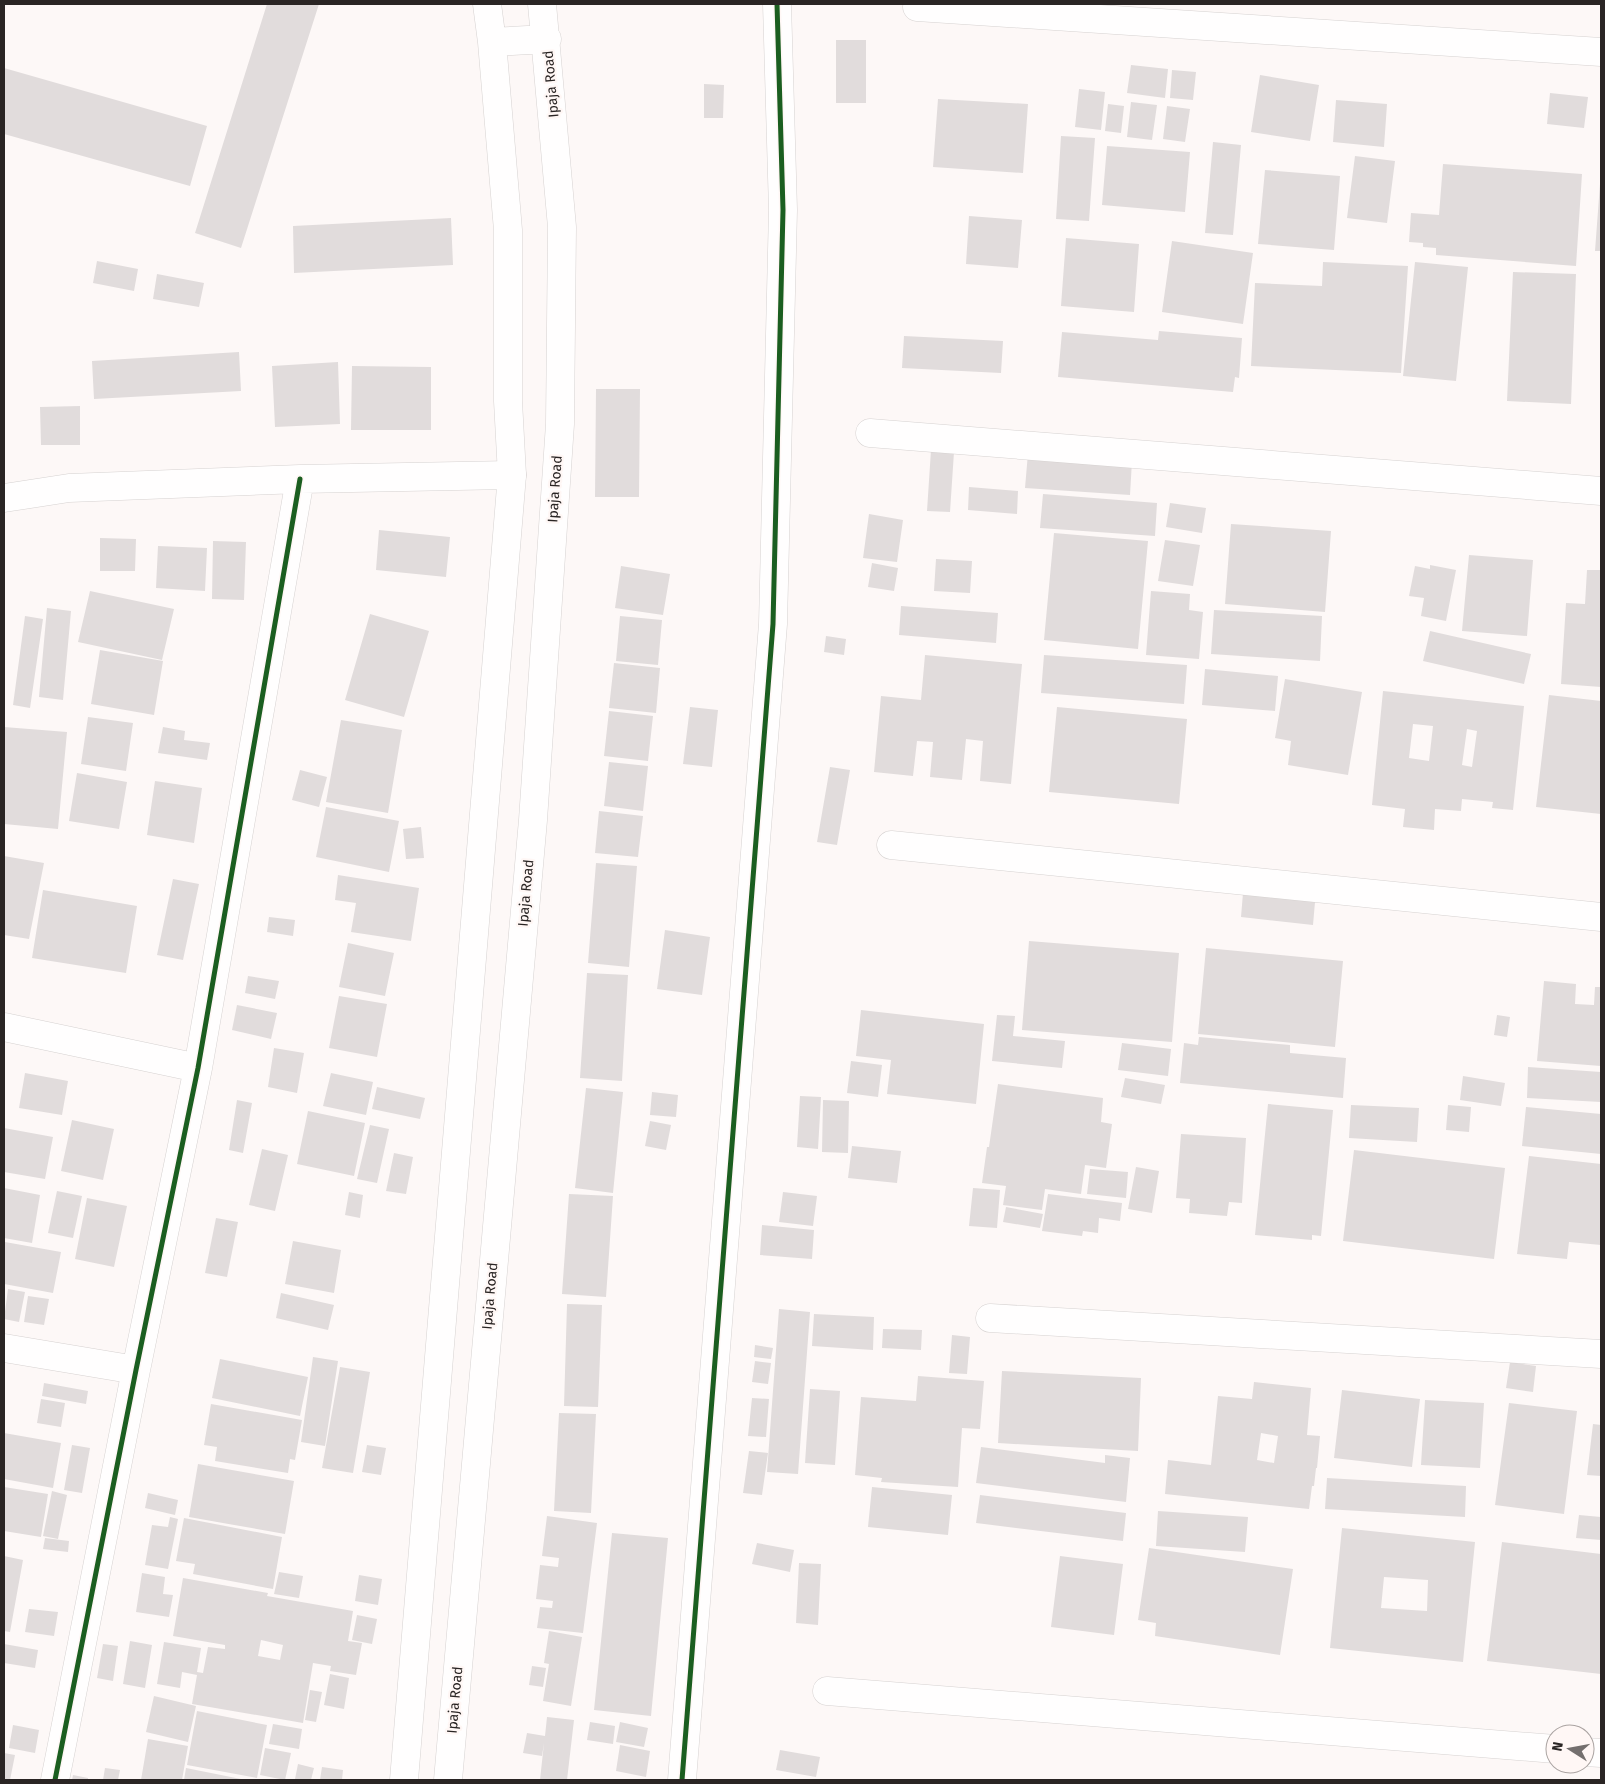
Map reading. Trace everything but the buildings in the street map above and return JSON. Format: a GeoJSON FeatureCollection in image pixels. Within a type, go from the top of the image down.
{"type":"FeatureCollection","features":[{"type":"Feature","properties":{"kind":"street"},"geometry":{"type":"LineString","coordinates":[[404,1780],[512,475],[508,401],[508,230],[492,42],[486,4]]}},
{"type":"Feature","properties":{"kind":"street","name":"Ipaja Road"},"geometry":{"type":"LineString","coordinates":[[448,1780],[533,820],[560,424],[562,227],[547,39],[542,4]]}},
{"type":"Feature","properties":{"kind":"street"},"geometry":{"type":"LineString","coordinates":[[682,1780],[773,624],[783,210],[777,4]]}},
{"type":"Feature","properties":{"kind":"street"},"geometry":{"type":"LineString","coordinates":[[917,7],[1601,52]]}},
{"type":"Feature","properties":{"kind":"street"},"geometry":{"type":"LineString","coordinates":[[492,42],[547,39]]}},
{"type":"Feature","properties":{"kind":"street"},"geometry":{"type":"LineString","coordinates":[[870,433],[1601,491]]}},
{"type":"Feature","properties":{"kind":"street"},"geometry":{"type":"LineString","coordinates":[[4,498],[69,488],[300,479],[512,475]]}},
{"type":"Feature","properties":{"kind":"street"},"geometry":{"type":"LineString","coordinates":[[55,1780],[198,1068],[300,479]]}},
{"type":"Feature","properties":{"kind":"street"},"geometry":{"type":"LineString","coordinates":[[891,845],[1601,917]]}},
{"type":"Feature","properties":{"kind":"street"},"geometry":{"type":"LineString","coordinates":[[4,1027],[198,1068]]}},
{"type":"Feature","properties":{"kind":"street"},"geometry":{"type":"LineString","coordinates":[[990,1318],[1601,1354]]}},
{"type":"Feature","properties":{"kind":"street"},"geometry":{"type":"LineString","coordinates":[[4,1348],[136,1370]]}},
{"type":"Feature","properties":{"kind":"street"},"geometry":{"type":"LineString","coordinates":[[827,1691],[1545,1749]]}},
{"type":"Feature","properties":{"kind":"cycle path"},"geometry":{"type":"LineString","coordinates":[[682,1780],[773,624],[783,210],[777,4]]}},
{"type":"Feature","properties":{"kind":"cycle path"},"geometry":{"type":"LineString","coordinates":[[55,1780],[198,1068],[300,479]]}}]}
